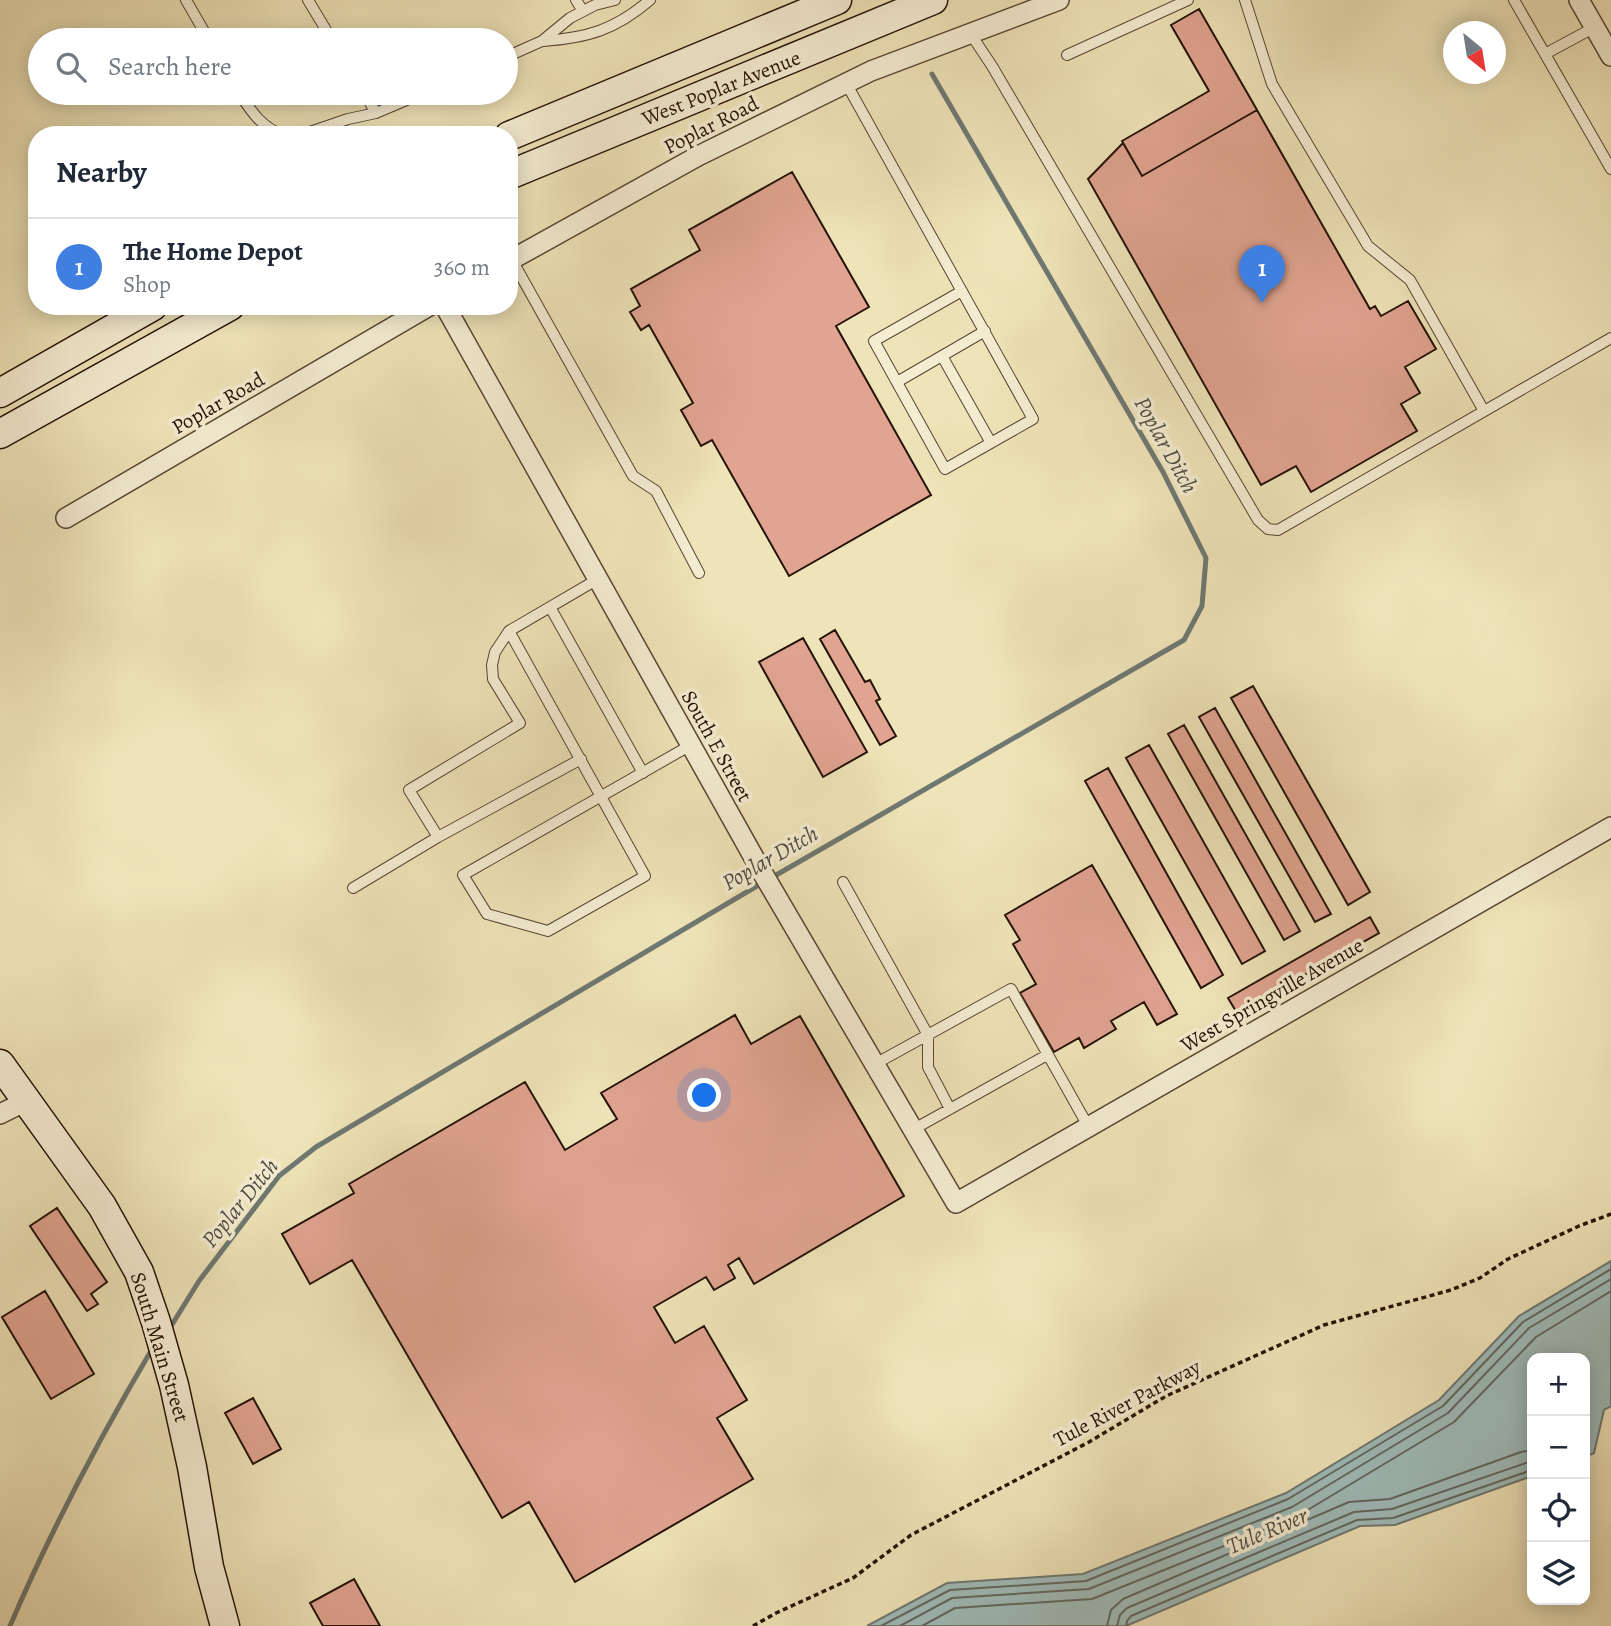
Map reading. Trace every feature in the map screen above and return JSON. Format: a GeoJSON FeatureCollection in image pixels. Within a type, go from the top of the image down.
{"type":"FeatureCollection","features":[{"type":"Feature","properties":{"kind":"main road","name":"West Poplar Avenue"},"geometry":{"type":"LineString","coordinates":[[518,132],[836,0]]}},
{"type":"Feature","properties":{"kind":"main road","name":"West Poplar Avenue"},"geometry":{"type":"LineString","coordinates":[[518,171],[933,0]]}},
{"type":"Feature","properties":{"kind":"main road"},"geometry":{"type":"LineString","coordinates":[[0,393],[137,315]]}},
{"type":"Feature","properties":{"kind":"main road"},"geometry":{"type":"LineString","coordinates":[[0,435],[214,315]]}},
{"type":"Feature","properties":{"kind":"main road","name":"South Main Street"},"geometry":{"type":"LineString","coordinates":[[0,1064],[114,1224],[139,1272],[174,1385],[191,1458],[209,1567],[225,1626]]}},
{"type":"Feature","properties":{"kind":"street","name":"Poplar Road"},"geometry":{"type":"LineString","coordinates":[[518,257],[698,156],[871,71],[1059,0]]}},
{"type":"Feature","properties":{"kind":"street"},"geometry":{"type":"LineString","coordinates":[[1579,0],[1611,56]]}},
{"type":"Feature","properties":{"kind":"street","name":"Poplar Road"},"geometry":{"type":"LineString","coordinates":[[66,518],[414,315]]}},
{"type":"Feature","properties":{"kind":"street","name":"South E Street"},"geometry":{"type":"LineString","coordinates":[[450,315],[762,872],[956,1203]]}},
{"type":"Feature","properties":{"kind":"street","name":"West Springville Avenue"},"geometry":{"type":"LineString","coordinates":[[956,1203],[1611,827]]}},
{"type":"Feature","properties":{"kind":"street"},"geometry":{"type":"LineString","coordinates":[[0,1114],[26,1101]]}},
{"type":"Feature","properties":{"kind":"lane"},"geometry":{"type":"LineString","coordinates":[[186,0],[202,28]]}},
{"type":"Feature","properties":{"kind":"lane"},"geometry":{"type":"LineString","coordinates":[[308,0],[325,28]]}},
{"type":"Feature","properties":{"kind":"lane"},"geometry":{"type":"LineString","coordinates":[[576,0],[583,12]]}},
{"type":"Feature","properties":{"kind":"lane"},"geometry":{"type":"LineString","coordinates":[[518,52],[542,41],[570,18],[595,5],[615,0]]}},
{"type":"Feature","properties":{"kind":"lane"},"geometry":{"type":"LineString","coordinates":[[542,41],[580,38],[633,15],[649,0]]}},
{"type":"Feature","properties":{"kind":"lane"},"geometry":{"type":"LineString","coordinates":[[1067,55],[1188,0]]}},
{"type":"Feature","properties":{"kind":"lane"},"geometry":{"type":"LineString","coordinates":[[1245,0],[1272,83],[1367,246],[1410,280],[1484,411]]}},
{"type":"Feature","properties":{"kind":"lane"},"geometry":{"type":"LineString","coordinates":[[1514,0],[1611,169]]}},
{"type":"Feature","properties":{"kind":"lane"},"geometry":{"type":"LineString","coordinates":[[1545,54],[1595,27]]}},
{"type":"Feature","properties":{"kind":"lane"},"geometry":{"type":"LineString","coordinates":[[970,33],[992,66],[1258,520],[1268,529],[1278,530],[1611,338]]}},
{"type":"Feature","properties":{"kind":"lane"},"geometry":{"type":"LineString","coordinates":[[846,83],[985,331],[1033,419],[946,469],[874,341],[962,291]]}},
{"type":"Feature","properties":{"kind":"lane"},"geometry":{"type":"LineString","coordinates":[[247,105],[265,126]]}},
{"type":"Feature","properties":{"kind":"lane"},"geometry":{"type":"LineString","coordinates":[[371,105],[376,113]]}},
{"type":"Feature","properties":{"kind":"lane"},"geometry":{"type":"LineString","coordinates":[[329,126],[395,105]]}},
{"type":"Feature","properties":{"kind":"lane"},"geometry":{"type":"LineString","coordinates":[[518,273],[633,476],[656,491],[699,573]]}},
{"type":"Feature","properties":{"kind":"lane"},"geometry":{"type":"LineString","coordinates":[[897,382],[985,331]]}},
{"type":"Feature","properties":{"kind":"lane"},"geometry":{"type":"LineString","coordinates":[[942,356],[991,443]]}},
{"type":"Feature","properties":{"kind":"lane"},"geometry":{"type":"LineString","coordinates":[[438,837],[409,790],[520,723],[493,679],[495,652],[509,631],[598,579]]}},
{"type":"Feature","properties":{"kind":"lane"},"geometry":{"type":"LineString","coordinates":[[550,607],[642,773]]}},
{"type":"Feature","properties":{"kind":"lane"},"geometry":{"type":"LineString","coordinates":[[509,631],[602,796],[645,876],[548,931],[487,914],[464,875],[602,796],[642,773],[691,745]]}},
{"type":"Feature","properties":{"kind":"lane"},"geometry":{"type":"LineString","coordinates":[[353,888],[438,837],[581,759]]}},
{"type":"Feature","properties":{"kind":"lane"},"geometry":{"type":"LineString","coordinates":[[843,882],[928,1035],[928,1067],[950,1109]]}},
{"type":"Feature","properties":{"kind":"lane"},"geometry":{"type":"LineString","coordinates":[[875,1064],[1011,989],[1088,1126]]}},
{"type":"Feature","properties":{"kind":"lane"},"geometry":{"type":"LineString","coordinates":[[914,1129],[1047,1055]]}},
{"type":"Feature","properties":{"kind":"path","name":"Tule River Parkway"},"geometry":{"type":"LineString","coordinates":[[753,1626],[853,1578],[911,1535],[1089,1442],[1166,1396],[1324,1325],[1451,1290],[1480,1278],[1508,1259],[1611,1214]]}},
{"type":"Feature","properties":{"kind":"water","name":"Tule River"},"geometry":{"type":"Polygon","coordinates":[[[1611,1261],[1611,1406],[1604,1410],[1594,1453],[1590,1455],[1590,1353],[1527,1353],[1527,1478],[1395,1525],[1360,1526],[1126,1626],[867,1626],[947,1583],[1083,1574],[1286,1493],[1439,1400],[1519,1316],[1611,1261]]]}},
{"type":"Feature","properties":{"kind":"building"},"geometry":{"type":"Polygon","coordinates":[[[1199,9],[1257,110],[1142,176],[1122,141],[1209,91],[1171,25],[1199,9]]]}},
{"type":"Feature","properties":{"kind":"building"},"geometry":{"type":"Polygon","coordinates":[[[1257,110],[1370,309],[1375,306],[1381,316],[1408,301],[1436,349],[1405,367],[1420,393],[1401,404],[1417,431],[1311,492],[1296,466],[1261,485],[1088,179],[1123,143],[1142,176],[1257,110]]]}},
{"type":"Feature","properties":{"kind":"building"},"geometry":{"type":"Polygon","coordinates":[[[792,172],[869,307],[836,326],[931,495],[789,576],[712,440],[701,446],[681,410],[693,403],[649,325],[641,330],[630,312],[640,306],[631,289],[700,250],[689,230],[792,172]]]}},
{"type":"Feature","properties":{"kind":"building"},"geometry":{"type":"Polygon","coordinates":[[[835,630],[865,682],[870,680],[880,699],[876,701],[896,736],[880,745],[820,639],[835,630]]]}},
{"type":"Feature","properties":{"kind":"building"},"geometry":{"type":"Polygon","coordinates":[[[803,638],[867,752],[823,777],[759,662],[803,638]]]}},
{"type":"Feature","properties":{"kind":"building"},"geometry":{"type":"Polygon","coordinates":[[[1253,686],[1370,892],[1348,905],[1231,698],[1253,686]]]}},
{"type":"Feature","properties":{"kind":"building"},"geometry":{"type":"Polygon","coordinates":[[[1215,708],[1331,914],[1315,922],[1199,717],[1215,708]]]}},
{"type":"Feature","properties":{"kind":"building"},"geometry":{"type":"Polygon","coordinates":[[[1184,725],[1300,931],[1284,940],[1168,734],[1184,725]]]}},
{"type":"Feature","properties":{"kind":"building"},"geometry":{"type":"Polygon","coordinates":[[[1149,745],[1265,951],[1242,964],[1126,758],[1149,745]]]}},
{"type":"Feature","properties":{"kind":"building"},"geometry":{"type":"Polygon","coordinates":[[[1108,768],[1223,975],[1201,988],[1085,781],[1108,768]]]}},
{"type":"Feature","properties":{"kind":"building"},"geometry":{"type":"Polygon","coordinates":[[[1092,865],[1177,1014],[1157,1025],[1144,1002],[1111,1021],[1116,1029],[1084,1048],[1079,1038],[1054,1052],[1020,993],[1036,984],[1013,944],[1020,940],[1005,915],[1092,865]]]}},
{"type":"Feature","properties":{"kind":"building"},"geometry":{"type":"Polygon","coordinates":[[[1370,917],[1379,933],[1237,1013],[1228,998],[1370,917]]]}},
{"type":"Feature","properties":{"kind":"building"},"geometry":{"type":"Polygon","coordinates":[[[735,1015],[751,1044],[800,1016],[904,1196],[754,1284],[739,1258],[728,1265],[735,1278],[714,1290],[706,1277],[654,1307],[675,1343],[704,1326],[747,1400],[717,1418],[753,1479],[575,1582],[529,1502],[502,1518],[352,1260],[310,1284],[282,1234],[354,1193],[349,1184],[525,1082],[565,1150],[617,1119],[601,1093],[735,1015]]]}},
{"type":"Feature","properties":{"kind":"building"},"geometry":{"type":"Polygon","coordinates":[[[57,1208],[107,1282],[91,1294],[98,1304],[87,1311],[30,1226],[57,1208]]]}},
{"type":"Feature","properties":{"kind":"building"},"geometry":{"type":"Polygon","coordinates":[[[45,1291],[94,1374],[51,1399],[2,1317],[45,1291]]]}},
{"type":"Feature","properties":{"kind":"building"},"geometry":{"type":"Polygon","coordinates":[[[253,1398],[281,1449],[253,1464],[225,1413],[253,1398]]]}},
{"type":"Feature","properties":{"kind":"building"},"geometry":{"type":"Polygon","coordinates":[[[354,1579],[380,1626],[323,1626],[310,1603],[354,1579]]]}},
{"type":"Feature","properties":{"kind":"waterway","name":"Poplar Ditch"},"geometry":{"type":"LineString","coordinates":[[771,878],[1184,640],[1202,606],[1206,558],[1163,472],[932,74]]}},
{"type":"Feature","properties":{"kind":"waterway","name":"Poplar Ditch"},"geometry":{"type":"LineString","coordinates":[[168,1331],[199,1281],[279,1176],[316,1147],[762,883]]}},
{"type":"Feature","properties":{"kind":"waterway","name":"Poplar Ditch"},"geometry":{"type":"LineString","coordinates":[[10,1626],[77,1485],[152,1349]]}},
{"type":"Feature","properties":{"kind":"place","name":"The Home Depot"},"geometry":{"type":"Point","coordinates":[1262,303]}}]}
